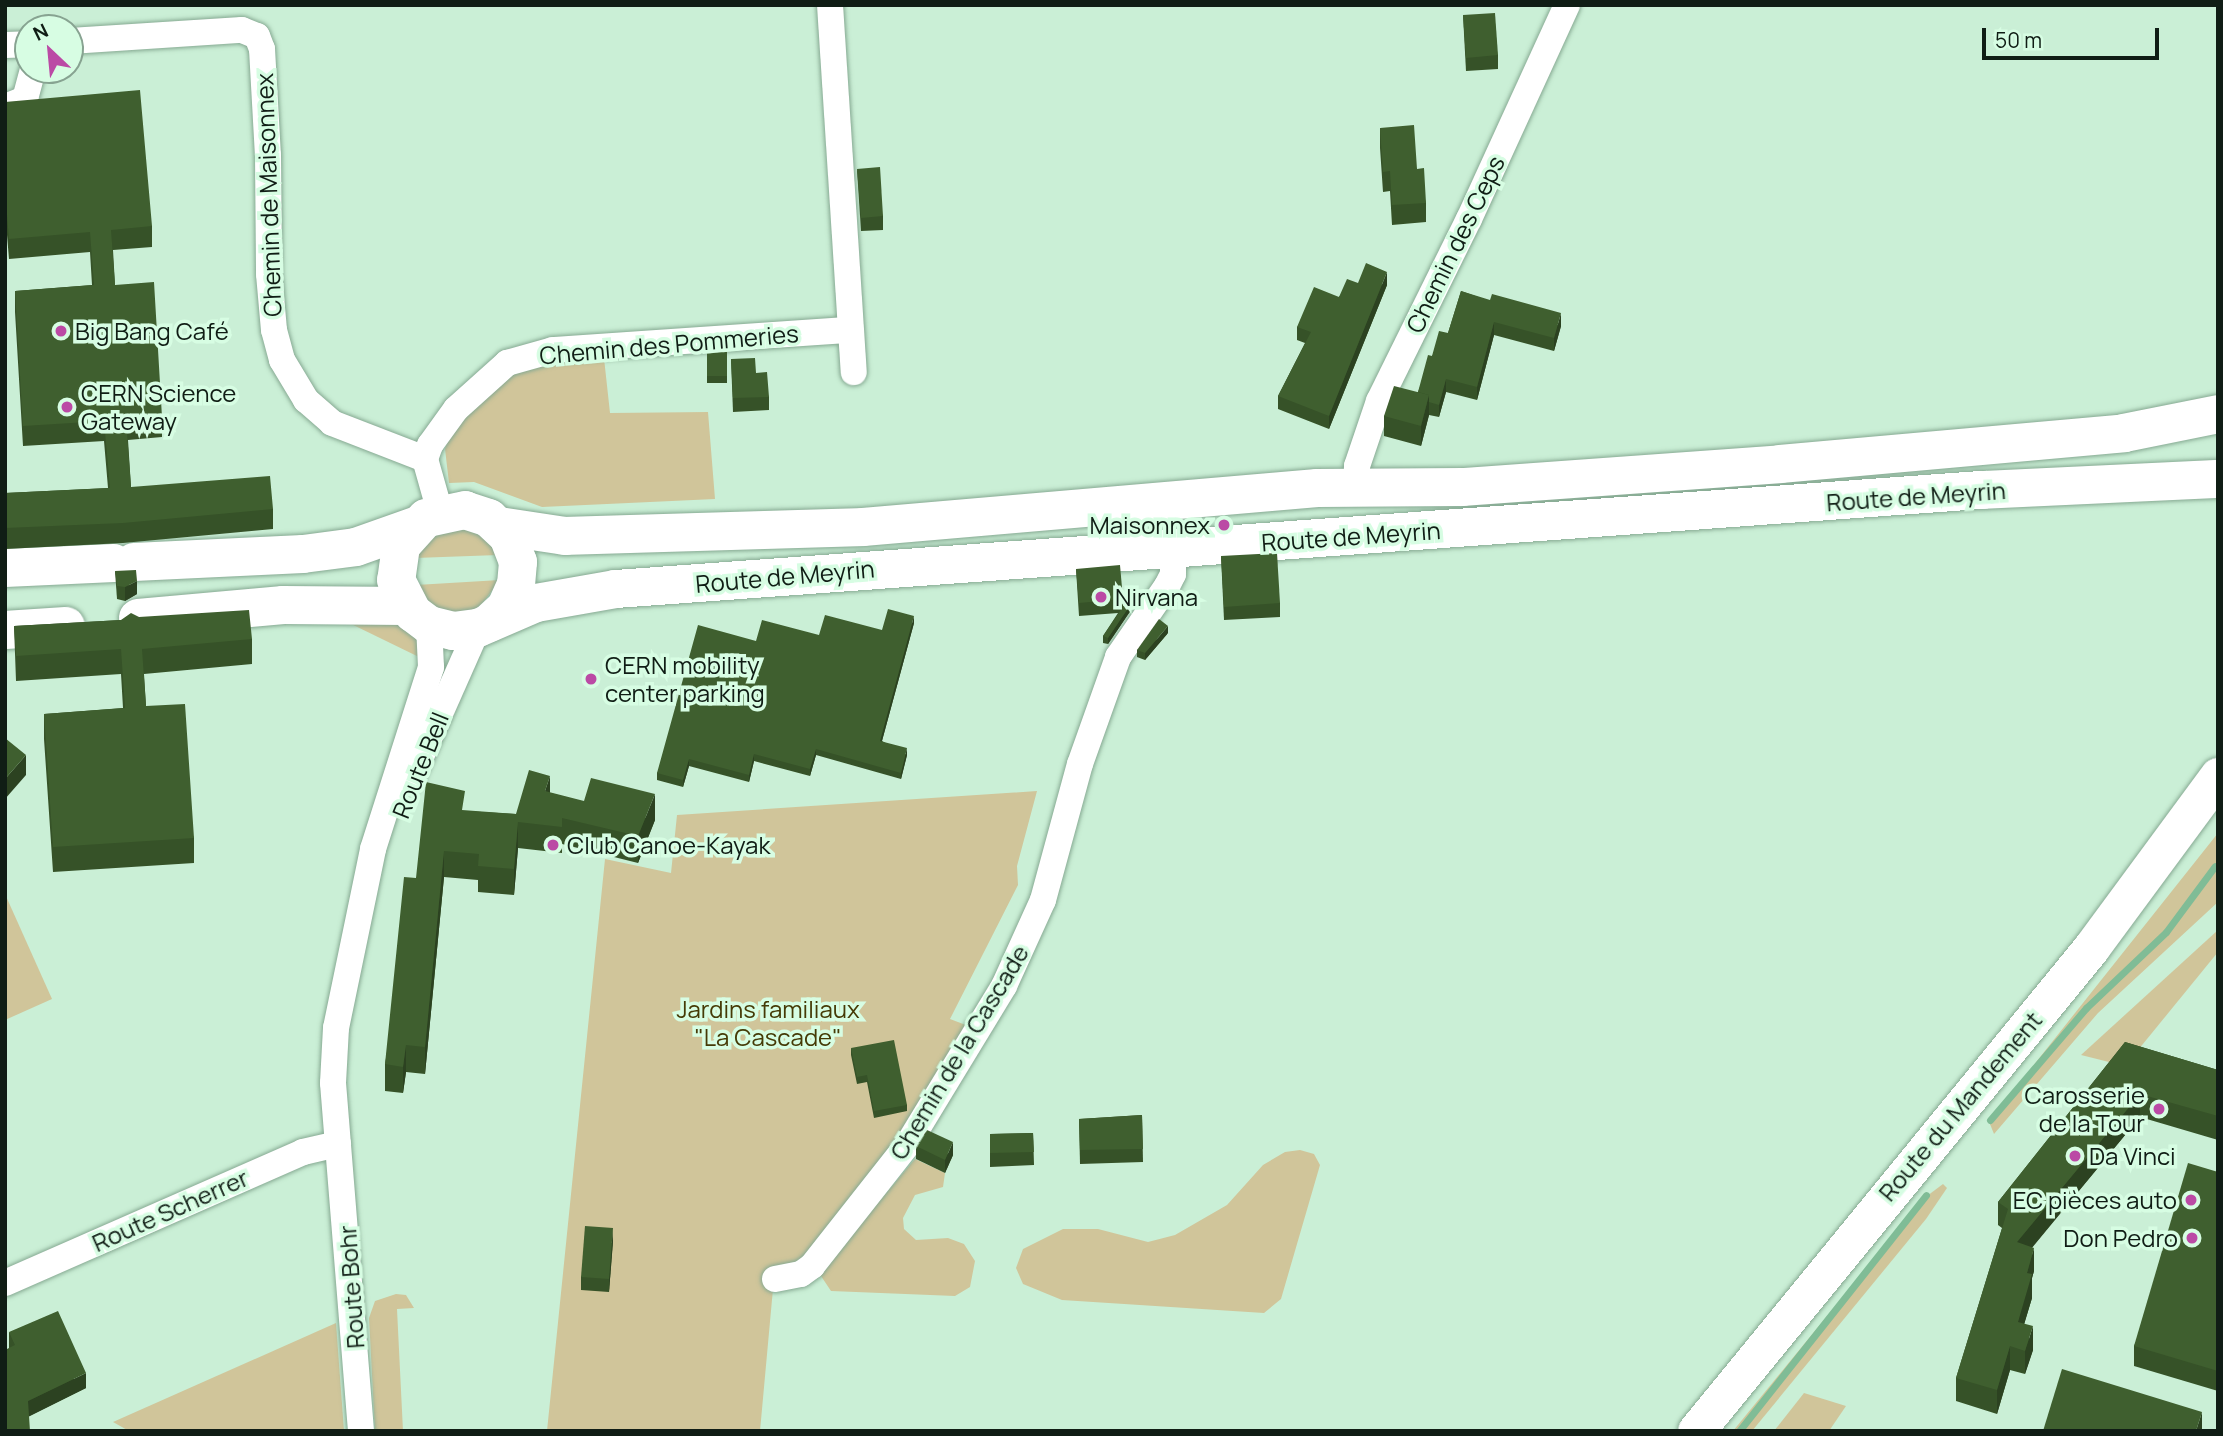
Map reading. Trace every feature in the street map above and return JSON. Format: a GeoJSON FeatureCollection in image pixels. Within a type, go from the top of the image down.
{"type":"FeatureCollection","features":[{"type":"Feature","properties":{"kind":"main road","name":"Route de Meyrin"},"geometry":{"type":"LineString","coordinates":[[5,568],[303,554],[356,547],[427,519],[465,510],[499,526],[565,536],[780,531],[1356,486],[1463,487],[1780,464],[2124,433],[2218,414]]}},
{"type":"Feature","properties":{"kind":"main road","name":"Route de Meyrin"},"geometry":{"type":"LineString","coordinates":[[5,630],[283,605],[418,616],[453,632],[483,626],[536,603],[616,589],[975,560],[1173,550],[1982,490],[2218,479]]}},
{"type":"Feature","properties":{"kind":"main road"},"geometry":{"type":"LineString","coordinates":[[418,616],[396,569],[401,546],[427,519]]}},
{"type":"Feature","properties":{"kind":"main road"},"geometry":{"type":"LineString","coordinates":[[483,626],[506,607],[518,573],[514,549],[499,526]]}},
{"type":"Feature","properties":{"kind":"main road","name":"Route du Mandement"},"geometry":{"type":"LineString","coordinates":[[1696,1431],[2091,948],[2218,776]]}},
{"type":"Feature","properties":{"kind":"street"},"geometry":{"type":"LineString","coordinates":[[830,5],[848,330],[854,372]]}},
{"type":"Feature","properties":{"kind":"street","name":"Chemin des Ceps"},"geometry":{"type":"LineString","coordinates":[[1356,486],[1357,466],[1379,401],[1469,219],[1567,5]]}},
{"type":"Feature","properties":{"kind":"street","name":"Chemin de Maisonnex"},"geometry":{"type":"LineString","coordinates":[[84,40],[242,30],[257,36],[262,49],[268,155],[265,181],[273,319],[282,360],[306,400],[331,423],[425,459]]}},
{"type":"Feature","properties":{"kind":"street"},"geometry":{"type":"LineString","coordinates":[[5,107],[25,99],[29,84]]}},
{"type":"Feature","properties":{"kind":"street","name":"Chemin des Pommeries"},"geometry":{"type":"LineString","coordinates":[[425,459],[438,431],[480,384],[507,363],[535,353],[848,330]]}},
{"type":"Feature","properties":{"kind":"street"},"geometry":{"type":"LineString","coordinates":[[425,459],[427,519]]}},
{"type":"Feature","properties":{"kind":"street","name":"Chemin de la Cascade"},"geometry":{"type":"LineString","coordinates":[[775,1279],[802,1274],[813,1266],[908,1144],[1010,975],[1043,900],[1080,764],[1118,657],[1167,586],[1172,574],[1173,550]]}},
{"type":"Feature","properties":{"kind":"street","name":"Route Bell"},"geometry":{"type":"LineString","coordinates":[[338,1144],[333,1083],[336,1028],[386,803],[431,667],[418,616]]}},
{"type":"Feature","properties":{"kind":"street","name":"Route Bell"},"geometry":{"type":"LineString","coordinates":[[366,902],[387,855],[422,749],[483,626]]}},
{"type":"Feature","properties":{"kind":"street","name":"Route Scherrer"},"geometry":{"type":"LineString","coordinates":[[5,1283],[303,1152],[338,1144]]}},
{"type":"Feature","properties":{"kind":"street","name":"Route Bohr"},"geometry":{"type":"LineString","coordinates":[[338,1144],[362,1431]]}},
{"type":"Feature","properties":{"kind":"green space"},"geometry":{"type":"Polygon","coordinates":[[[604,358],[610,413],[708,412],[715,499],[542,507],[474,482],[449,483],[445,449],[451,432],[471,408],[516,372],[550,362],[604,358]]]}},
{"type":"Feature","properties":{"kind":"green space"},"geometry":{"type":"Polygon","coordinates":[[[457,526],[483,534],[498,555],[415,558],[431,535],[457,526]]]}},
{"type":"Feature","properties":{"kind":"green space"},"geometry":{"type":"Polygon","coordinates":[[[500,580],[478,609],[463,614],[434,608],[416,585],[500,580]]]}},
{"type":"Feature","properties":{"kind":"green space"},"geometry":{"type":"Polygon","coordinates":[[[379,616],[407,629],[419,641],[421,658],[343,620],[379,616]]]}},
{"type":"Feature","properties":{"kind":"green space","name":"Jardins familiaux \"La Cascade\""},"geometry":{"type":"Polygon","coordinates":[[[1037,791],[1017,866],[1018,885],[950,1019],[971,1027],[919,1116],[802,1267],[775,1267],[760,1431],[547,1431],[605,859],[671,873],[677,815],[1037,791]]]}},
{"type":"Feature","properties":{"kind":"green space"},"geometry":{"type":"Polygon","coordinates":[[[2218,833],[2218,902],[2098,1013],[1994,1134],[1990,1124],[1994,1115],[2218,833]]]}},
{"type":"Feature","properties":{"kind":"green space"},"geometry":{"type":"Polygon","coordinates":[[[5,894],[52,999],[5,1020],[5,894]]]}},
{"type":"Feature","properties":{"kind":"green space"},"geometry":{"type":"Polygon","coordinates":[[[2218,930],[2218,952],[2125,1066],[2081,1055],[2218,930]]]}},
{"type":"Feature","properties":{"kind":"green space"},"geometry":{"type":"Polygon","coordinates":[[[1300,1150],[1314,1154],[1320,1165],[1281,1299],[1264,1313],[1062,1300],[1023,1284],[1016,1268],[1023,1249],[1063,1229],[1098,1229],[1148,1242],[1175,1235],[1227,1205],[1263,1165],[1285,1152],[1300,1150]]]}},
{"type":"Feature","properties":{"kind":"green space"},"geometry":{"type":"Polygon","coordinates":[[[915,1159],[945,1173],[943,1187],[915,1195],[903,1218],[904,1229],[916,1240],[948,1238],[964,1244],[975,1261],[970,1287],[955,1296],[831,1291],[819,1273],[915,1159]]]}},
{"type":"Feature","properties":{"kind":"green space"},"geometry":{"type":"Polygon","coordinates":[[[1943,1184],[1947,1188],[1926,1219],[1752,1431],[1733,1431],[1923,1199],[1943,1184]]]}},
{"type":"Feature","properties":{"kind":"green space"},"geometry":{"type":"Polygon","coordinates":[[[396,1294],[406,1295],[414,1308],[397,1309],[403,1431],[375,1431],[369,1318],[375,1301],[396,1294]]]}},
{"type":"Feature","properties":{"kind":"green space"},"geometry":{"type":"Polygon","coordinates":[[[336,1323],[344,1431],[129,1431],[113,1422],[336,1323]]]}},
{"type":"Feature","properties":{"kind":"green space"},"geometry":{"type":"Polygon","coordinates":[[[1804,1393],[1846,1406],[1829,1431],[1774,1431],[1804,1393]]]}},
{"type":"Feature","properties":{"kind":"building"},"geometry":{"type":"Polygon","coordinates":[[[1495,13],[1498,55],[1466,58],[1463,15],[1495,13]]]}},
{"type":"Feature","properties":{"kind":"building"},"geometry":{"type":"Polygon","coordinates":[[[140,90],[152,226],[111,230],[115,285],[154,282],[162,417],[126,419],[131,487],[270,476],[273,509],[123,523],[5,528],[5,493],[110,488],[104,421],[23,426],[15,291],[94,285],[90,232],[9,239],[5,215],[5,102],[140,90]]]}},
{"type":"Feature","properties":{"kind":"building"},"geometry":{"type":"Polygon","coordinates":[[[1414,125],[1417,169],[1424,168],[1426,203],[1392,205],[1390,171],[1383,172],[1380,128],[1414,125]]]}},
{"type":"Feature","properties":{"kind":"building"},"geometry":{"type":"Polygon","coordinates":[[[880,167],[883,216],[861,218],[857,169],[880,167]]]}},
{"type":"Feature","properties":{"kind":"building"},"geometry":{"type":"Polygon","coordinates":[[[1366,263],[1387,272],[1329,416],[1278,396],[1311,332],[1297,327],[1314,287],[1339,297],[1347,279],[1358,283],[1366,263]]]}},
{"type":"Feature","properties":{"kind":"building"},"geometry":{"type":"Polygon","coordinates":[[[1461,291],[1490,300],[1492,294],[1561,313],[1554,338],[1494,322],[1477,387],[1446,379],[1439,405],[1429,402],[1429,395],[1418,392],[1428,355],[1432,356],[1439,331],[1448,333],[1461,291]]]}},
{"type":"Feature","properties":{"kind":"building"},"geometry":{"type":"Polygon","coordinates":[[[727,349],[727,376],[707,376],[707,350],[727,349]]]}},
{"type":"Feature","properties":{"kind":"building"},"geometry":{"type":"Polygon","coordinates":[[[755,358],[756,373],[767,372],[769,397],[733,398],[731,359],[755,358]]]}},
{"type":"Feature","properties":{"kind":"building"},"geometry":{"type":"Polygon","coordinates":[[[1394,386],[1429,395],[1421,426],[1384,416],[1394,386]]]}},
{"type":"Feature","properties":{"kind":"building"},"geometry":{"type":"Polygon","coordinates":[[[1277,553],[1280,603],[1224,607],[1221,556],[1277,553]]]}},
{"type":"Feature","properties":{"kind":"building"},"geometry":{"type":"Polygon","coordinates":[[[1120,565],[1123,599],[1079,603],[1076,569],[1120,565]]]}},
{"type":"Feature","properties":{"kind":"building"},"geometry":{"type":"Polygon","coordinates":[[[136,570],[137,581],[125,587],[117,586],[115,571],[136,570]]]}},
{"type":"Feature","properties":{"kind":"building"},"geometry":{"type":"Polygon","coordinates":[[[1127,601],[1131,604],[1108,638],[1103,636],[1127,601]]]}},
{"type":"Feature","properties":{"kind":"building"},"geometry":{"type":"Polygon","coordinates":[[[888,609],[914,616],[880,741],[907,748],[901,773],[816,749],[810,769],[754,754],[749,775],[689,759],[683,780],[657,773],[698,625],[756,641],[762,620],[819,635],[825,615],[882,630],[888,609]]]}},
{"type":"Feature","properties":{"kind":"building"},"geometry":{"type":"Polygon","coordinates":[[[249,610],[252,639],[142,649],[146,706],[185,704],[194,838],[53,847],[44,714],[125,708],[121,649],[16,656],[14,626],[121,620],[131,613],[139,617],[249,610]]]}},
{"type":"Feature","properties":{"kind":"building"},"geometry":{"type":"Polygon","coordinates":[[[1159,619],[1168,626],[1145,653],[1137,650],[1159,619]]]}},
{"type":"Feature","properties":{"kind":"building"},"geometry":{"type":"Polygon","coordinates":[[[5,738],[26,755],[5,779],[5,738]]]}},
{"type":"Feature","properties":{"kind":"building"},"geometry":{"type":"Polygon","coordinates":[[[529,770],[550,776],[545,791],[584,801],[591,778],[655,794],[638,836],[562,818],[562,827],[518,822],[514,869],[478,866],[479,854],[444,851],[425,1047],[406,1045],[403,1067],[385,1064],[404,877],[416,878],[426,782],[465,791],[462,810],[516,814],[529,770]]]}},
{"type":"Feature","properties":{"kind":"building"},"geometry":{"type":"Polygon","coordinates":[[[894,1040],[907,1105],[874,1111],[867,1075],[857,1077],[851,1048],[894,1040]]]}},
{"type":"Feature","properties":{"kind":"building"},"geometry":{"type":"Polygon","coordinates":[[[2125,1042],[2218,1070],[2218,1116],[2140,1094],[2017,1242],[2034,1248],[2027,1273],[2032,1274],[2018,1322],[2033,1326],[2025,1351],[2010,1346],[1997,1390],[1956,1378],[2008,1209],[1998,1202],[2125,1042]]]}},
{"type":"Feature","properties":{"kind":"building"},"geometry":{"type":"Polygon","coordinates":[[[1142,1115],[1143,1149],[1080,1150],[1079,1119],[1142,1115]]]}},
{"type":"Feature","properties":{"kind":"building"},"geometry":{"type":"Polygon","coordinates":[[[927,1130],[953,1142],[945,1160],[916,1146],[927,1130]]]}},
{"type":"Feature","properties":{"kind":"building"},"geometry":{"type":"Polygon","coordinates":[[[1033,1133],[1034,1152],[990,1153],[990,1134],[1033,1133]]]}},
{"type":"Feature","properties":{"kind":"building"},"geometry":{"type":"Polygon","coordinates":[[[2188,1163],[2218,1172],[2218,1371],[2134,1346],[2188,1163]]]}},
{"type":"Feature","properties":{"kind":"building"},"geometry":{"type":"Polygon","coordinates":[[[585,1226],[613,1228],[609,1279],[581,1277],[585,1226]]]}},
{"type":"Feature","properties":{"kind":"building"},"geometry":{"type":"Polygon","coordinates":[[[58,1311],[86,1373],[28,1401],[30,1431],[5,1431],[5,1350],[15,1345],[9,1332],[58,1311]]]}},
{"type":"Feature","properties":{"kind":"building"},"geometry":{"type":"Polygon","coordinates":[[[2062,1369],[2202,1412],[2196,1431],[2043,1431],[2062,1369]]]}},
{"type":"Feature","properties":{"kind":"waterway"},"geometry":{"type":"LineString","coordinates":[[1990,1120],[2086,1008],[2166,932],[2215,866]]}},
{"type":"Feature","properties":{"kind":"waterway"},"geometry":{"type":"LineString","coordinates":[[1739,1431],[1926,1195]]}},
{"type":"Feature","properties":{"kind":"place","name":"Big Bang Café"},"geometry":{"type":"Point","coordinates":[61,331]}},
{"type":"Feature","properties":{"kind":"place","name":"CERN Science Gateway"},"geometry":{"type":"Point","coordinates":[67,407]}},
{"type":"Feature","properties":{"kind":"place","name":"Maisonnex"},"geometry":{"type":"Point","coordinates":[1224,525]}},
{"type":"Feature","properties":{"kind":"place","name":"Nirvana"},"geometry":{"type":"Point","coordinates":[1101,597]}},
{"type":"Feature","properties":{"kind":"place","name":"CERN mobility center parking"},"geometry":{"type":"Point","coordinates":[591,679]}},
{"type":"Feature","properties":{"kind":"place","name":"Club Canoe-Kayak"},"geometry":{"type":"Point","coordinates":[553,845]}},
{"type":"Feature","properties":{"kind":"place","name":"Carosserie de la Tour"},"geometry":{"type":"Point","coordinates":[2159,1109]}},
{"type":"Feature","properties":{"kind":"place","name":"Da Vinci"},"geometry":{"type":"Point","coordinates":[2075,1156]}},
{"type":"Feature","properties":{"kind":"place","name":"EC pièces auto"},"geometry":{"type":"Point","coordinates":[2191,1200]}},
{"type":"Feature","properties":{"kind":"place","name":"Don Pedro"},"geometry":{"type":"Point","coordinates":[2192,1238]}}]}
